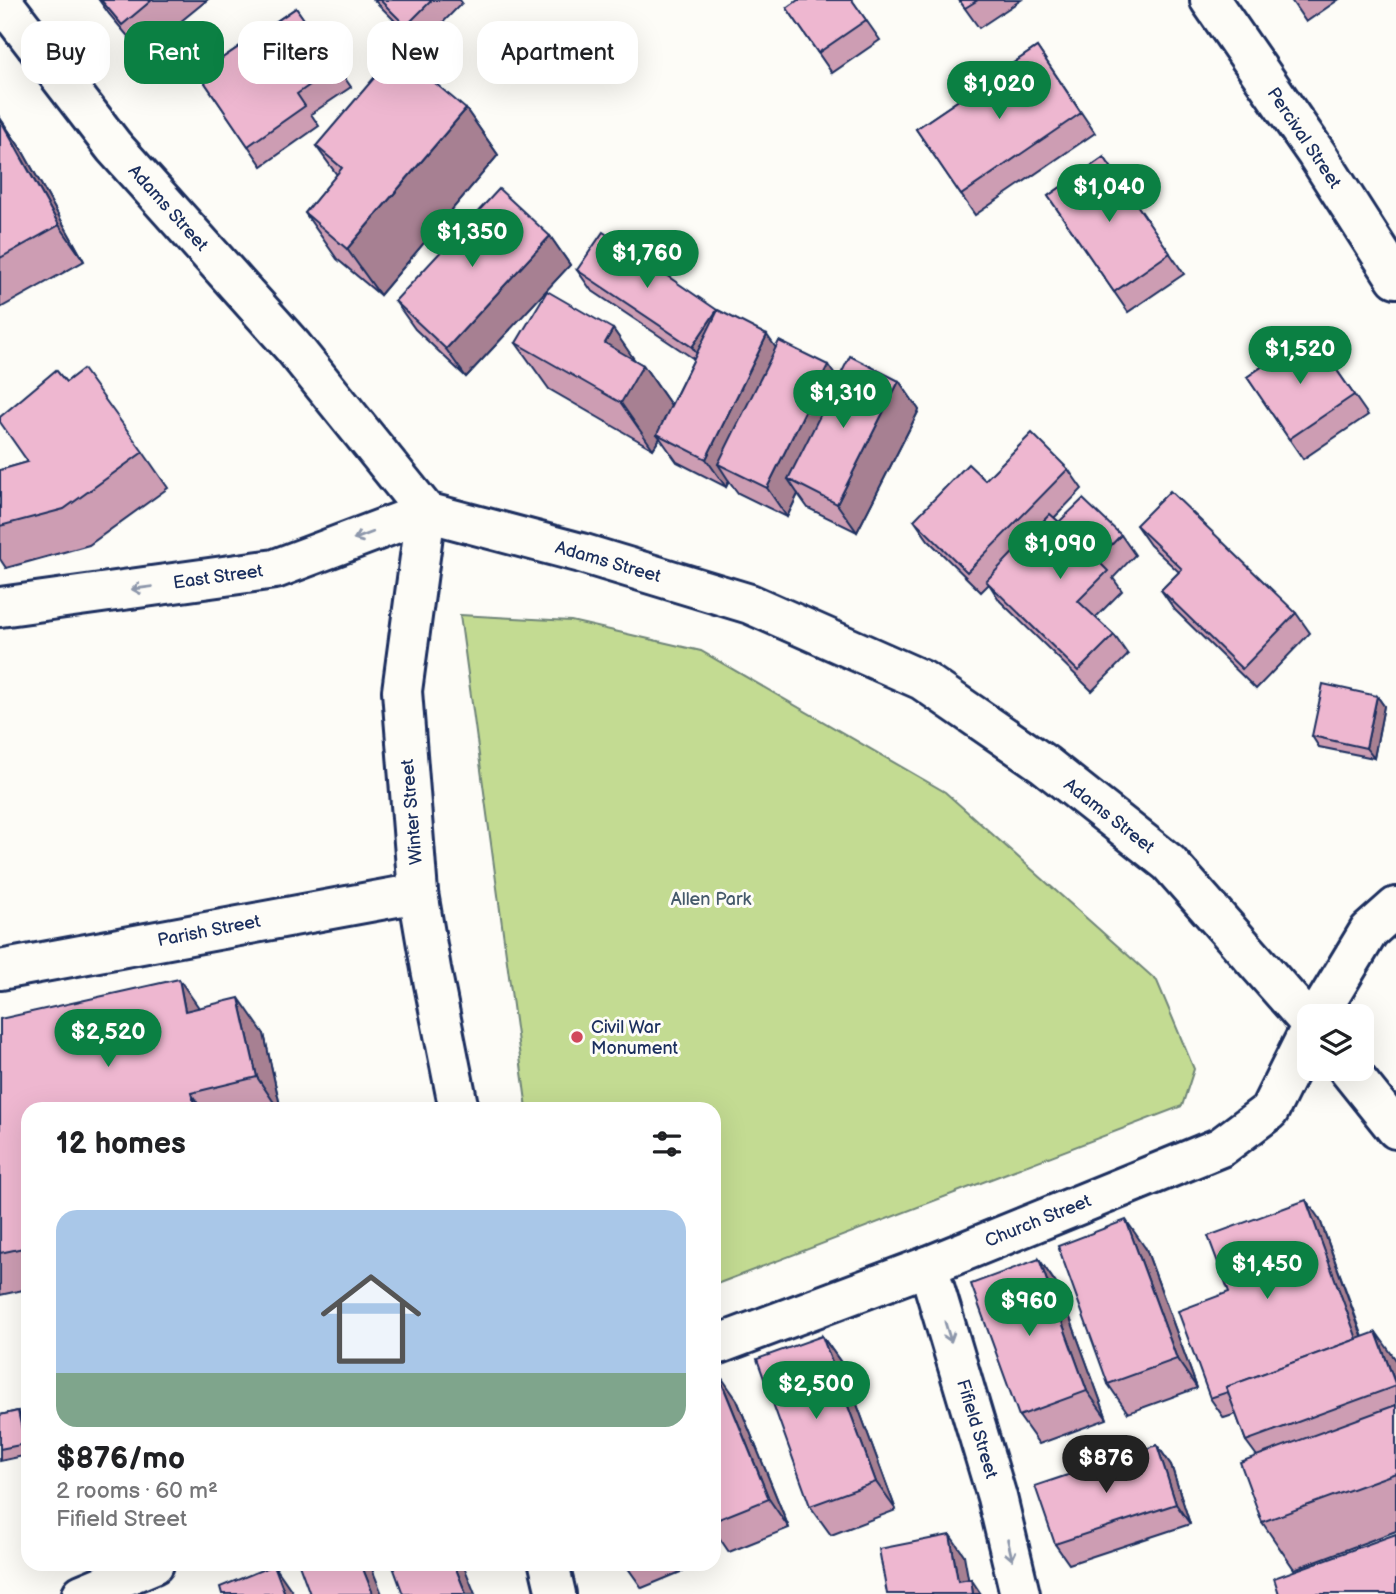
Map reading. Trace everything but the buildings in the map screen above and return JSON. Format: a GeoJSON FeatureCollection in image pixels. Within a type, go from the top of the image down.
{"type":"FeatureCollection","features":[{"type":"Feature","properties":{"kind":"street","name":"Adams Street"},"geometry":{"type":"LineString","coordinates":[[1,0],[114,147],[293,347],[426,512],[581,553],[750,604],[922,680],[1044,764],[1169,863],[1297,1008]]}},
{"type":"Feature","properties":{"kind":"street","name":"Percival Street"},"geometry":{"type":"LineString","coordinates":[[1210,0],[1316,153],[1396,278]]}},
{"type":"Feature","properties":{"kind":"street","name":"East Street"},"geometry":{"type":"LineString","coordinates":[[0,607],[275,569],[426,512]]}},
{"type":"Feature","properties":{"kind":"street","name":"Winter Street"},"geometry":{"type":"LineString","coordinates":[[426,512],[402,691],[418,893],[457,1102]]}},
{"type":"Feature","properties":{"kind":"street","name":"Parish Street"},"geometry":{"type":"LineString","coordinates":[[0,970],[418,893]]}},
{"type":"Feature","properties":{"kind":"street"},"geometry":{"type":"LineString","coordinates":[[1325,1004],[1369,931],[1396,907]]}},
{"type":"Feature","properties":{"kind":"street","name":"Church Street"},"geometry":{"type":"LineString","coordinates":[[721,1343],[928,1266],[1221,1147],[1269,1111],[1297,1055]]}},
{"type":"Feature","properties":{"kind":"street"},"geometry":{"type":"LineString","coordinates":[[1358,1081],[1396,1129]]}},
{"type":"Feature","properties":{"kind":"street","name":"Fifield Street"},"geometry":{"type":"LineString","coordinates":[[928,1266],[997,1497],[1020,1594]]}},
{"type":"Feature","properties":{"kind":"street"},"geometry":{"type":"LineString","coordinates":[[82,1594],[137,1571]]}},
{"type":"Feature","properties":{"kind":"street"},"geometry":{"type":"LineString","coordinates":[[551,1571],[556,1594]]}},
{"type":"Feature","properties":{"kind":"green space","name":"Allen Park"},"geometry":{"type":"Polygon","coordinates":[[[460,615],[571,621],[701,651],[945,792],[1157,981],[1194,1069],[1182,1106],[721,1282],[721,1102],[526,1102],[460,615]]]}},
{"type":"Feature","properties":{"kind":"place","name":"Civil War Monument"},"geometry":{"type":"Point","coordinates":[577,1037]}}]}
